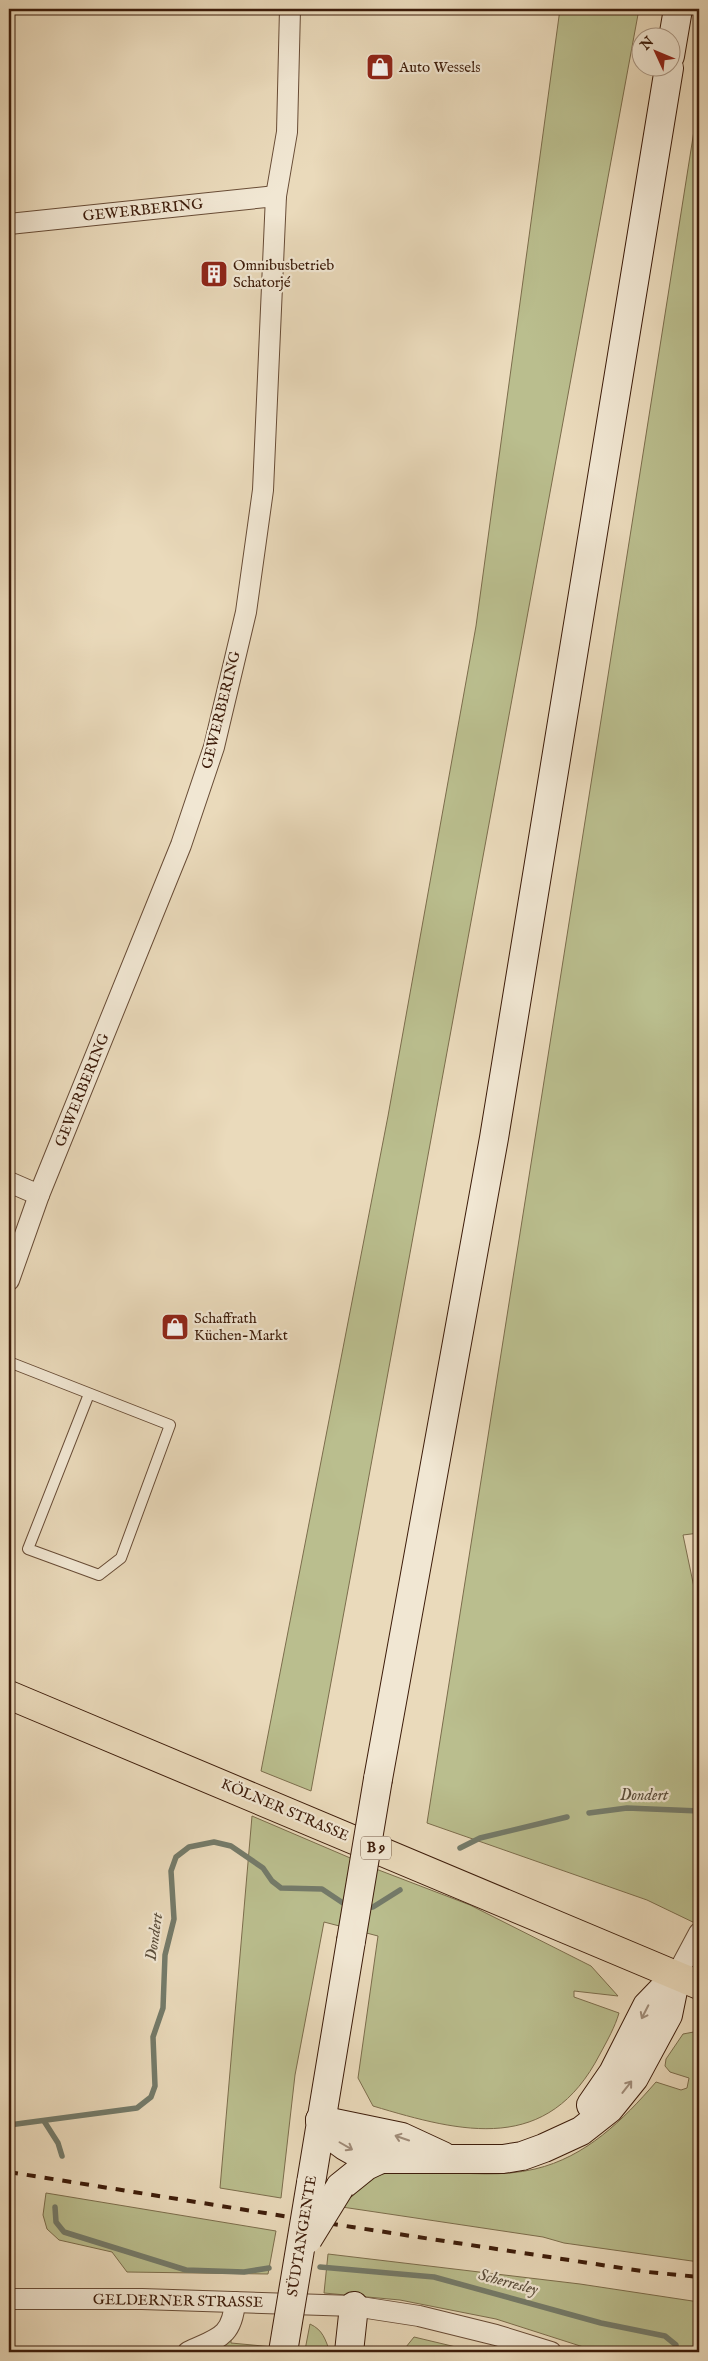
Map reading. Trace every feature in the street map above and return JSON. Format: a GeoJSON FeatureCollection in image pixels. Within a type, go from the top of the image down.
{"type":"FeatureCollection","features":[{"type":"Feature","properties":{"kind":"main road"},"geometry":{"type":"LineString","coordinates":[[675,28],[678,9]]}},
{"type":"Feature","properties":{"kind":"main road","name":"SÜDTANGENTE"},"geometry":{"type":"LineString","coordinates":[[283,2352],[378,1778],[494,1138],[667,78]]}},
{"type":"Feature","properties":{"kind":"main road","name":"KÖLNER STRASSE"},"geometry":{"type":"LineString","coordinates":[[9,1695],[688,1980]]}},
{"type":"Feature","properties":{"kind":"main road"},"geometry":{"type":"LineString","coordinates":[[320,2120],[335,2140],[343,2146],[380,2159],[503,2159],[522,2156],[544,2148],[562,2138],[581,2131],[609,2109],[634,2078],[688,1980]]}},
{"type":"Feature","properties":{"kind":"main road"},"geometry":{"type":"LineString","coordinates":[[320,2120],[402,2137],[446,2158]]}},
{"type":"Feature","properties":{"kind":"main road"},"geometry":{"type":"LineString","coordinates":[[298,2261],[314,2228],[340,2187],[366,2166],[380,2159]]}},
{"type":"Feature","properties":{"kind":"main road"},"geometry":{"type":"LineString","coordinates":[[349,2352],[354,2306]]}},
{"type":"Feature","properties":{"kind":"street","name":"GEWERBERING"},"geometry":{"type":"LineString","coordinates":[[9,1280],[39,1195],[181,845],[214,747],[246,612],[263,490],[276,196],[287,132],[290,9]]}},
{"type":"Feature","properties":{"kind":"street","name":"GEWERBERING"},"geometry":{"type":"LineString","coordinates":[[9,224],[276,196]]}},
{"type":"Feature","properties":{"kind":"street"},"geometry":{"type":"LineString","coordinates":[[9,1182],[39,1195]]}},
{"type":"Feature","properties":{"kind":"street"},"geometry":{"type":"LineString","coordinates":[[688,1980],[699,1933]]}},
{"type":"Feature","properties":{"kind":"street","name":"GELDERNER STRASSE"},"geometry":{"type":"LineString","coordinates":[[9,2299],[142,2299],[354,2306],[419,2316],[496,2335],[551,2352]]}},
{"type":"Feature","properties":{"kind":"street"},"geometry":{"type":"LineString","coordinates":[[188,2352],[225,2334],[234,2319],[235,2302]]}},
{"type":"Feature","properties":{"kind":"lane"},"geometry":{"type":"LineString","coordinates":[[9,1362],[170,1425],[121,1558],[99,1575],[28,1549],[89,1394]]}},
{"type":"Feature","properties":{"kind":"green space"},"geometry":{"type":"Polygon","coordinates":[[[560,9],[639,9],[636,28],[630,28],[630,58],[311,1791],[261,1771],[388,1116],[476,626],[560,9]]]}},
{"type":"Feature","properties":{"kind":"green space"},"geometry":{"type":"Polygon","coordinates":[[[699,99],[699,1533],[683,1535],[699,1611],[699,1925],[647,1900],[427,1823],[699,99]]]}},
{"type":"Feature","properties":{"kind":"green space"},"geometry":{"type":"Polygon","coordinates":[[[252,1816],[376,1869],[470,1905],[591,1966],[618,1996],[574,1991],[574,1997],[619,2013],[600,2054],[579,2086],[555,2109],[529,2122],[501,2128],[471,2128],[439,2123],[373,2106],[358,2078],[378,1936],[324,1922],[295,2075],[281,2198],[220,2188],[252,1816]]]}},
{"type":"Feature","properties":{"kind":"green space"},"geometry":{"type":"Polygon","coordinates":[[[699,2031],[699,2262],[564,2243],[543,2237],[342,2207],[366,2183],[390,2172],[510,2173],[535,2169],[571,2156],[617,2123],[656,2082],[681,2090],[687,2088],[689,2078],[670,2072],[665,2066],[666,2059],[683,2034],[699,2031]]]}},
{"type":"Feature","properties":{"kind":"green space"},"geometry":{"type":"Polygon","coordinates":[[[46,2193],[276,2231],[268,2274],[127,2272],[112,2252],[59,2240],[47,2229],[43,2215],[46,2193]]]}},
{"type":"Feature","properties":{"kind":"green space"},"geometry":{"type":"Polygon","coordinates":[[[328,2254],[580,2284],[699,2302],[699,2352],[599,2352],[496,2319],[400,2300],[324,2293],[328,2254]]]}},
{"type":"Feature","properties":{"kind":"green space"},"geometry":{"type":"Polygon","coordinates":[[[310,2324],[321,2332],[330,2352],[197,2352],[231,2335],[231,2343],[305,2350],[310,2324]]]}},
{"type":"Feature","properties":{"kind":"green space"},"geometry":{"type":"Polygon","coordinates":[[[414,2337],[477,2352],[402,2352],[414,2337]]]}},
{"type":"Feature","properties":{"kind":"waterway","name":"Dondert"},"geometry":{"type":"LineString","coordinates":[[589,1813],[627,1808],[699,1811]]}},
{"type":"Feature","properties":{"kind":"waterway","name":"Dondert"},"geometry":{"type":"LineString","coordinates":[[460,1848],[480,1838],[567,1817]]}},
{"type":"Feature","properties":{"kind":"waterway","name":"Dondert"},"geometry":{"type":"LineString","coordinates":[[9,2125],[137,2108],[151,2097],[155,2086],[153,2037],[163,2008],[165,1955],[174,1919],[171,1871],[176,1857],[189,1847],[214,1842],[231,1846],[263,1868],[272,1881],[281,1888],[322,1889],[349,1907]]}},
{"type":"Feature","properties":{"kind":"waterway","name":"Dondert"},"geometry":{"type":"LineString","coordinates":[[363,1908],[373,1907],[400,1890]]}},
{"type":"Feature","properties":{"kind":"waterway","name":"Scherresley"},"geometry":{"type":"LineString","coordinates":[[44,2121],[58,2143],[62,2156]]}},
{"type":"Feature","properties":{"kind":"waterway","name":"Scherresley"},"geometry":{"type":"LineString","coordinates":[[55,2207],[56,2222],[64,2232],[186,2270],[244,2272],[269,2268]]}},
{"type":"Feature","properties":{"kind":"waterway","name":"Scherresley"},"geometry":{"type":"LineString","coordinates":[[320,2267],[434,2277],[601,2323],[665,2336],[676,2345],[676,2352]]}},
{"type":"Feature","properties":{"kind":"railway"},"geometry":{"type":"LineString","coordinates":[[9,2172],[352,2227],[648,2272],[699,2277]]}},
{"type":"Feature","properties":{"kind":"place","name":"Auto Wessels"},"geometry":{"type":"Point","coordinates":[380,67]}},
{"type":"Feature","properties":{"kind":"place","name":"Omnibusbetrieb Schatorjé"},"geometry":{"type":"Point","coordinates":[214,274]}},
{"type":"Feature","properties":{"kind":"place","name":"Schaffrath Küchen-Markt"},"geometry":{"type":"Point","coordinates":[175,1327]}}]}
